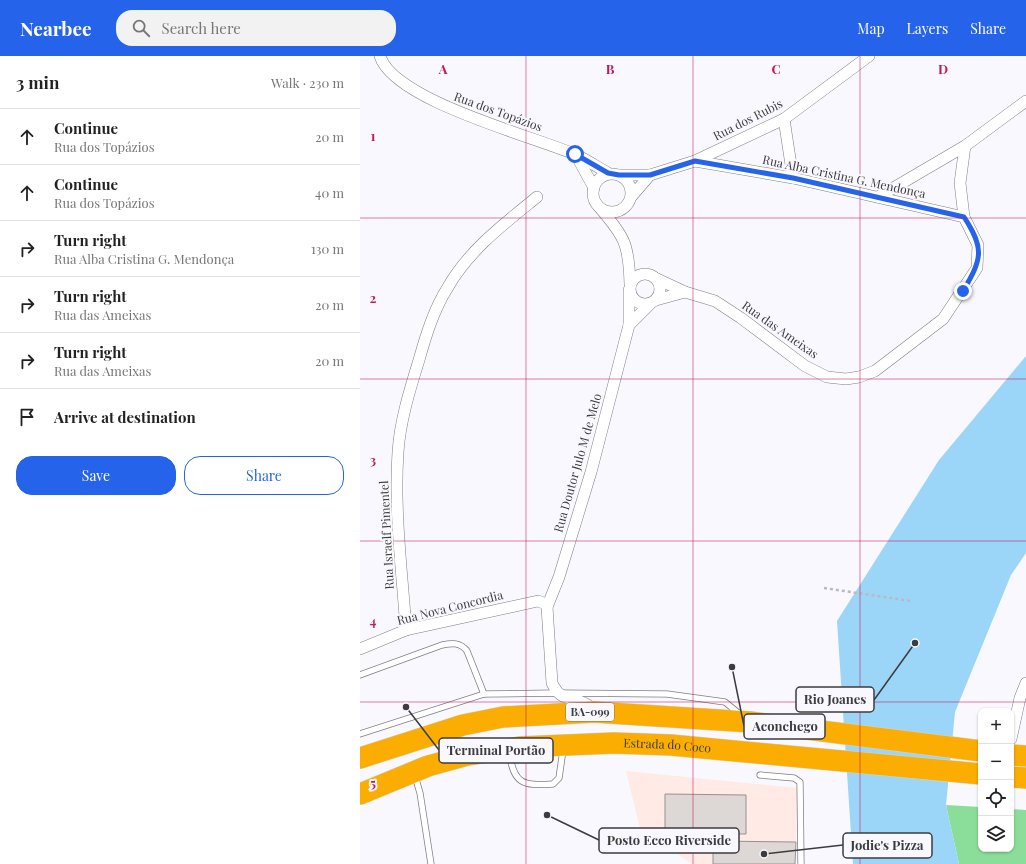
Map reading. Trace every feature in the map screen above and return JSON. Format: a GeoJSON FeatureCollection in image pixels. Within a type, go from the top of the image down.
{"type":"FeatureCollection","features":[{"type":"Feature","properties":{"kind":"highway","name":"BA-099"},"geometry":{"type":"LineString","coordinates":[[360,758],[463,725],[503,717],[594,712],[750,722],[971,750]]}},
{"type":"Feature","properties":{"kind":"highway","name":"Estrada do Coco"},"geometry":{"type":"LineString","coordinates":[[360,794],[428,766],[468,755],[508,748],[614,743],[671,744],[978,774]]}},
{"type":"Feature","properties":{"kind":"highway"},"geometry":{"type":"LineString","coordinates":[[1014,755],[1026,756]]}},
{"type":"Feature","properties":{"kind":"highway"},"geometry":{"type":"LineString","coordinates":[[1014,777],[1026,778]]}},
{"type":"Feature","properties":{"kind":"street","name":"Rua dos Topázios"},"geometry":{"type":"LineString","coordinates":[[380,56],[382,61],[403,84],[453,111],[575,154],[614,174],[650,175],[695,161]]}},
{"type":"Feature","properties":{"kind":"street","name":"Rua dos Rubis"},"geometry":{"type":"LineString","coordinates":[[695,161],[784,119],[869,56]]}},
{"type":"Feature","properties":{"kind":"street"},"geometry":{"type":"LineString","coordinates":[[878,197],[965,146],[1026,101]]}},
{"type":"Feature","properties":{"kind":"street"},"geometry":{"type":"LineString","coordinates":[[784,119],[793,178]]}},
{"type":"Feature","properties":{"kind":"street","name":"Rua das Ameixas"},"geometry":{"type":"LineString","coordinates":[[630,258],[652,277],[721,306],[741,318],[805,366],[827,377],[846,379],[859,377],[875,371],[943,320],[977,268],[978,245],[964,217],[960,183],[965,146]]}},
{"type":"Feature","properties":{"kind":"street"},"geometry":{"type":"LineString","coordinates":[[575,154],[594,188]]}},
{"type":"Feature","properties":{"kind":"street","name":"Rua Alba Cristina G. Mendonça"},"geometry":{"type":"LineString","coordinates":[[695,161],[793,178],[964,217]]}},
{"type":"Feature","properties":{"kind":"street"},"geometry":{"type":"LineString","coordinates":[[630,258],[620,231],[599,206],[593,195],[594,188],[600,177],[614,174],[629,184],[631,197]]}},
{"type":"Feature","properties":{"kind":"street"},"geometry":{"type":"LineString","coordinates":[[620,231],[623,208],[650,175]]}},
{"type":"Feature","properties":{"kind":"street","name":"Rua Israelf Pimentel"},"geometry":{"type":"LineString","coordinates":[[406,630],[396,492],[398,450],[410,391],[428,329],[448,286],[474,252],[506,222],[537,197]]}},
{"type":"Feature","properties":{"kind":"street"},"geometry":{"type":"LineString","coordinates":[[599,206],[611,212],[623,208]]}},
{"type":"Feature","properties":{"kind":"street","name":"Rua Doutor Julo M de Melo"},"geometry":{"type":"LineString","coordinates":[[547,607],[559,577],[591,472],[629,326],[630,258]]}},
{"type":"Feature","properties":{"kind":"street"},"geometry":{"type":"LineString","coordinates":[[653,301],[660,289],[652,277],[639,275],[630,287],[634,300],[639,304],[653,301],[685,292]]}},
{"type":"Feature","properties":{"kind":"street","name":"Rua Doutor Julo M de Melo"},"geometry":{"type":"LineString","coordinates":[[629,326],[653,301]]}},
{"type":"Feature","properties":{"kind":"street","name":"Rua Nova Concordia"},"geometry":{"type":"LineString","coordinates":[[360,649],[406,630],[538,601],[546,604],[547,607]]}},
{"type":"Feature","properties":{"kind":"street"},"geometry":{"type":"LineString","coordinates":[[547,607],[550,674],[557,693],[564,698],[586,703],[594,712]]}},
{"type":"Feature","properties":{"kind":"street"},"geometry":{"type":"LineString","coordinates":[[1014,725],[1020,698],[1026,683]]}},
{"type":"Feature","properties":{"kind":"lane"},"geometry":{"type":"LineString","coordinates":[[360,675],[442,645],[454,643],[463,647],[467,651],[484,694]]}},
{"type":"Feature","properties":{"kind":"lane"},"geometry":{"type":"LineString","coordinates":[[360,734],[484,694],[667,694],[726,702],[750,722]]}},
{"type":"Feature","properties":{"kind":"lane"},"geometry":{"type":"LineString","coordinates":[[508,748],[512,770],[517,778],[528,784],[553,784],[559,778],[563,745]]}},
{"type":"Feature","properties":{"kind":"lane"},"geometry":{"type":"LineString","coordinates":[[414,772],[420,793],[431,864]]}},
{"type":"Feature","properties":{"kind":"lane"},"geometry":{"type":"LineString","coordinates":[[760,775],[794,778],[800,782],[802,864]]}},
{"type":"Feature","properties":{"kind":"path"},"geometry":{"type":"LineString","coordinates":[[824,588],[911,601]]}},
{"type":"Feature","properties":{"kind":"shaded area"},"geometry":{"type":"Polygon","coordinates":[[[626,771],[798,788],[795,864],[692,864],[661,843],[644,846],[626,771]]]}},
{"type":"Feature","properties":{"kind":"green space"},"geometry":{"type":"Polygon","coordinates":[[[946,805],[978,807],[978,852],[1014,852],[1014,809],[1026,810],[1026,864],[959,864],[946,805]]]}},
{"type":"Feature","properties":{"kind":"water"},"geometry":{"type":"Polygon","coordinates":[[[1026,356],[1026,553],[1011,575],[955,712],[946,805],[959,864],[853,864],[837,621],[939,460],[1026,356]]]}},
{"type":"Feature","properties":{"kind":"building"},"geometry":{"type":"Polygon","coordinates":[[[665,794],[746,795],[746,834],[665,833],[665,794]]]}},
{"type":"Feature","properties":{"kind":"building"},"geometry":{"type":"Polygon","coordinates":[[[713,841],[796,842],[795,864],[713,864],[713,841]]]}},
{"type":"Feature","properties":{"kind":"place","name":"Rio Joanes"},"geometry":{"type":"Point","coordinates":[915,643]}},
{"type":"Feature","properties":{"kind":"place","name":"Aconchego"},"geometry":{"type":"Point","coordinates":[732,667]}},
{"type":"Feature","properties":{"kind":"place","name":"Terminal Portão"},"geometry":{"type":"Point","coordinates":[406,707]}},
{"type":"Feature","properties":{"kind":"place","name":"Posto Ecco Riverside"},"geometry":{"type":"Point","coordinates":[547,815]}},
{"type":"Feature","properties":{"kind":"place","name":"Jodie's Pizza"},"geometry":{"type":"Point","coordinates":[764,854]}},
{"type":"Feature","properties":{"kind":"route"},"geometry":{"type":"LineString","coordinates":[[575,154],[608,173],[619,175],[650,175],[695,161],[793,178],[964,217],[971,228],[978,245],[977,268],[963,291]]}}]}
